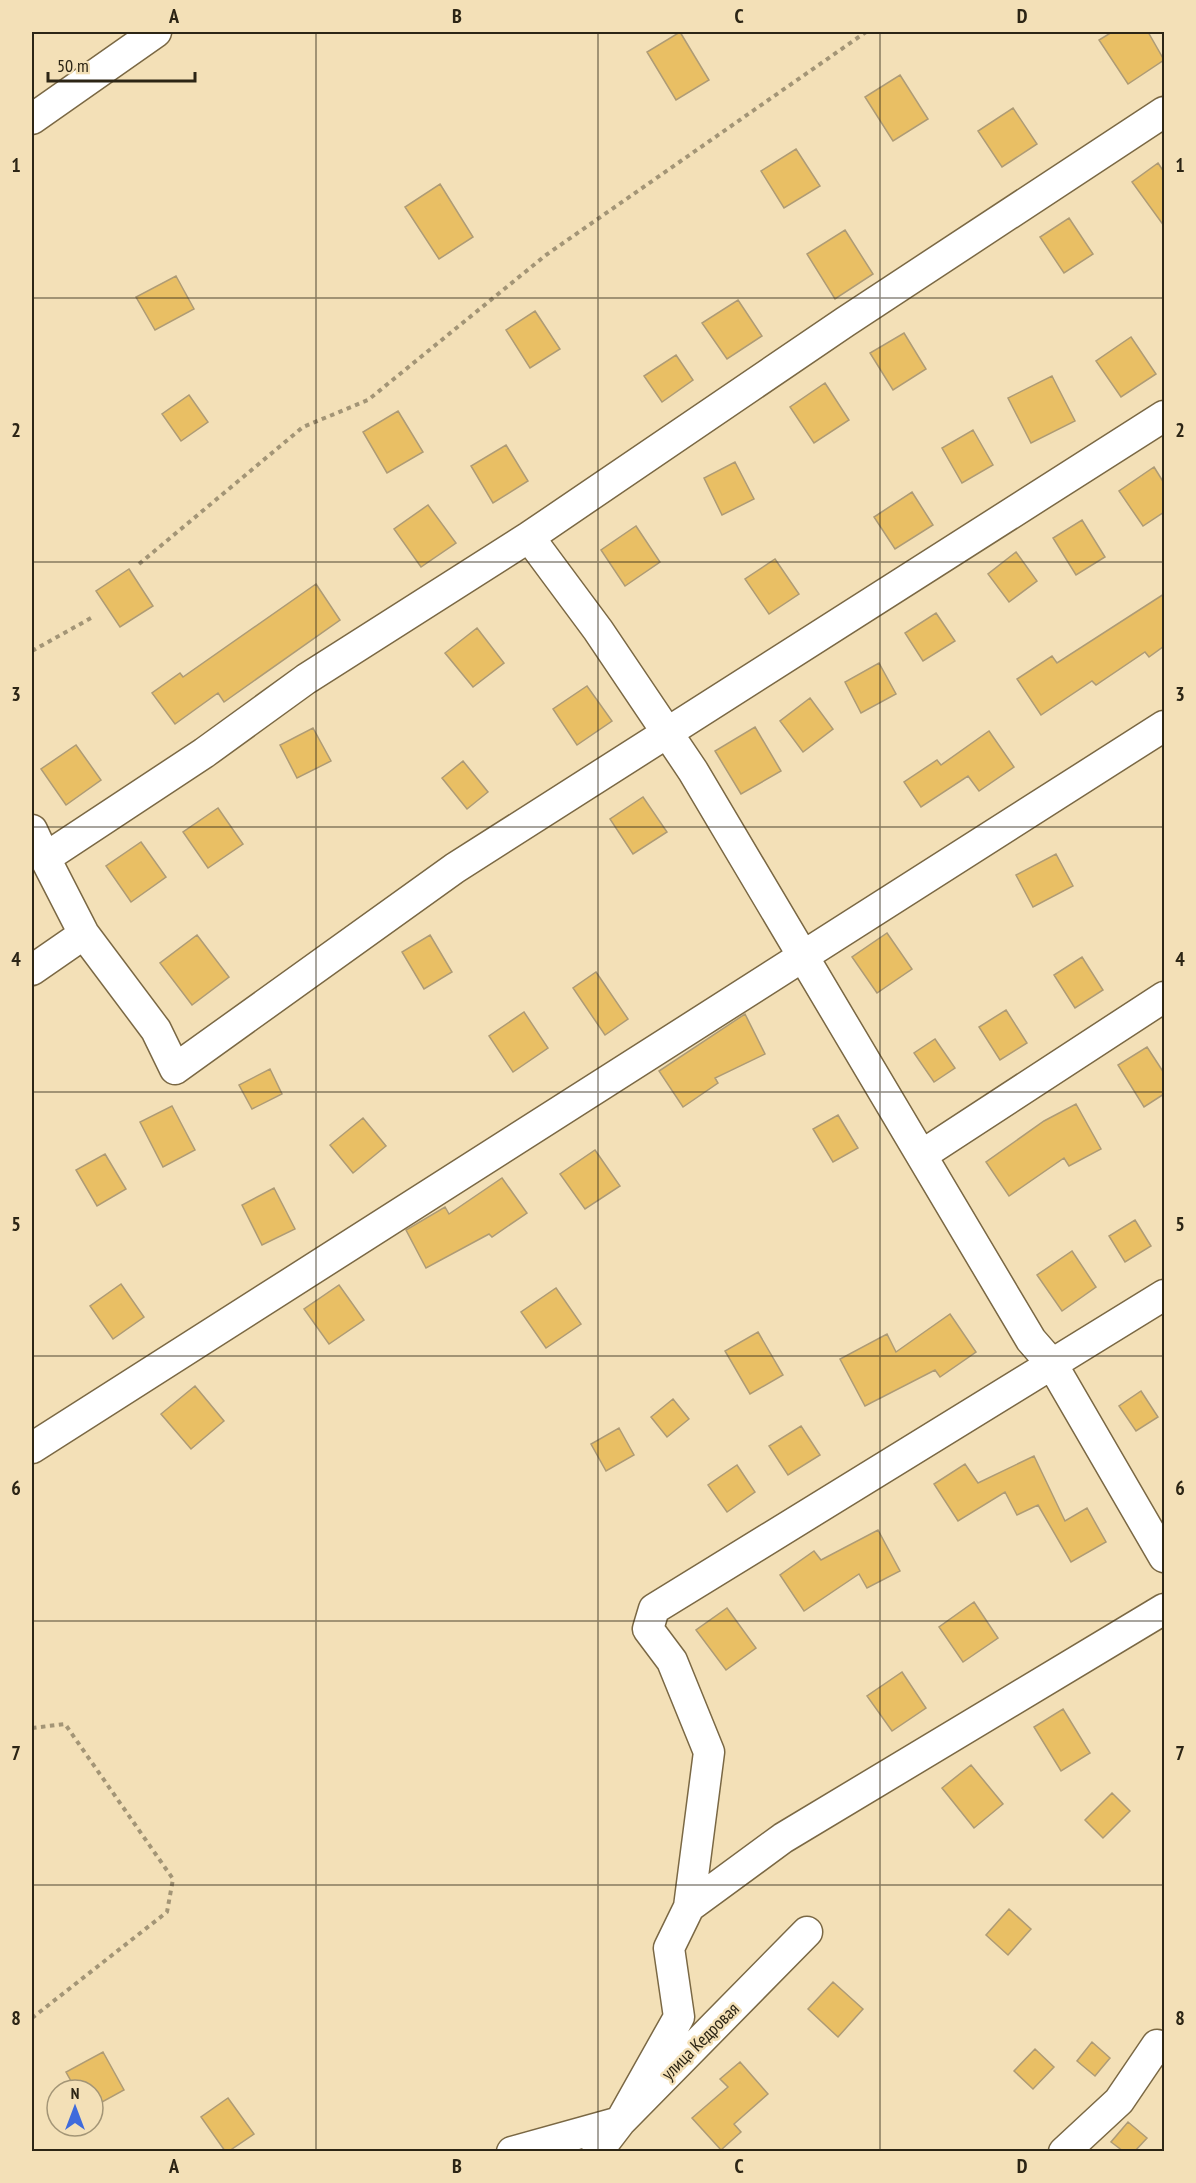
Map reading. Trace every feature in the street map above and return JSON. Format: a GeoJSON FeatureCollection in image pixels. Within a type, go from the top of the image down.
{"type":"FeatureCollection","features":[{"type":"Feature","properties":{"kind":"street"},"geometry":{"type":"LineString","coordinates":[[32,119],[156,32]]}},
{"type":"Feature","properties":{"kind":"street"},"geometry":{"type":"LineString","coordinates":[[45,858],[204,753],[306,680],[529,537],[845,321],[1164,111]]}},
{"type":"Feature","properties":{"kind":"street"},"geometry":{"type":"LineString","coordinates":[[32,830],[84,934],[156,1030],[175,1069],[455,868],[1164,416]]}},
{"type":"Feature","properties":{"kind":"street"},"geometry":{"type":"LineString","coordinates":[[529,537],[598,630],[668,734],[804,955],[1031,1340],[1052,1364],[1164,1557]]}},
{"type":"Feature","properties":{"kind":"street"},"geometry":{"type":"LineString","coordinates":[[32,1448],[1164,726]]}},
{"type":"Feature","properties":{"kind":"street"},"geometry":{"type":"LineString","coordinates":[[32,970],[84,934]]}},
{"type":"Feature","properties":{"kind":"street"},"geometry":{"type":"LineString","coordinates":[[922,1155],[1164,997]]}},
{"type":"Feature","properties":{"kind":"street"},"geometry":{"type":"LineString","coordinates":[[512,2151],[621,2122],[679,2017],[669,1948],[689,1907],[709,1752],[672,1661],[648,1629],[654,1609],[1164,1295]]}},
{"type":"Feature","properties":{"kind":"street"},"geometry":{"type":"LineString","coordinates":[[689,1907],[783,1838],[1164,1609]]}},
{"type":"Feature","properties":{"kind":"street","name":"улица Кедровая"},"geometry":{"type":"LineString","coordinates":[[597,2151],[621,2122],[807,1932]]}},
{"type":"Feature","properties":{"kind":"street"},"geometry":{"type":"LineString","coordinates":[[1064,2151],[1119,2101],[1162,2043]]}},
{"type":"Feature","properties":{"kind":"path"},"geometry":{"type":"LineString","coordinates":[[139,564],[303,427],[368,400],[546,255],[866,32]]}},
{"type":"Feature","properties":{"kind":"path"},"geometry":{"type":"LineString","coordinates":[[32,651],[91,618]]}},
{"type":"Feature","properties":{"kind":"path"},"geometry":{"type":"LineString","coordinates":[[32,1728],[65,1724],[172,1879],[167,1912],[32,2018]]}},
{"type":"Feature","properties":{"kind":"building"},"geometry":{"type":"Polygon","coordinates":[[[680,32],[709,80],[676,100],[647,52],[680,32]]]}},
{"type":"Feature","properties":{"kind":"building"},"geometry":{"type":"Polygon","coordinates":[[[1112,32],[1148,32],[1164,60],[1128,84],[1099,40],[1112,32]]]}},
{"type":"Feature","properties":{"kind":"building"},"geometry":{"type":"Polygon","coordinates":[[[900,75],[928,119],[893,141],[865,97],[900,75]]]}},
{"type":"Feature","properties":{"kind":"building"},"geometry":{"type":"Polygon","coordinates":[[[1013,108],[1037,144],[1002,167],[978,131],[1013,108]]]}},
{"type":"Feature","properties":{"kind":"building"},"geometry":{"type":"Polygon","coordinates":[[[796,149],[820,186],[784,208],[761,171],[796,149]]]}},
{"type":"Feature","properties":{"kind":"building"},"geometry":{"type":"Polygon","coordinates":[[[1158,163],[1164,172],[1164,226],[1132,182],[1158,163]]]}},
{"type":"Feature","properties":{"kind":"building"},"geometry":{"type":"Polygon","coordinates":[[[440,184],[473,237],[439,259],[405,207],[440,184]]]}},
{"type":"Feature","properties":{"kind":"building"},"geometry":{"type":"Polygon","coordinates":[[[1069,218],[1093,254],[1064,273],[1040,237],[1069,218]]]}},
{"type":"Feature","properties":{"kind":"building"},"geometry":{"type":"Polygon","coordinates":[[[845,230],[873,274],[835,299],[807,254],[845,230]]]}},
{"type":"Feature","properties":{"kind":"building"},"geometry":{"type":"Polygon","coordinates":[[[176,276],[194,309],[155,330],[136,297],[176,276]]]}},
{"type":"Feature","properties":{"kind":"building"},"geometry":{"type":"Polygon","coordinates":[[[738,300],[762,336],[727,359],[702,323],[738,300]]]}},
{"type":"Feature","properties":{"kind":"building"},"geometry":{"type":"Polygon","coordinates":[[[535,311],[560,349],[530,368],[506,330],[535,311]]]}},
{"type":"Feature","properties":{"kind":"building"},"geometry":{"type":"Polygon","coordinates":[[[904,333],[926,369],[893,390],[870,353],[904,333]]]}},
{"type":"Feature","properties":{"kind":"building"},"geometry":{"type":"Polygon","coordinates":[[[1131,337],[1156,374],[1121,397],[1096,361],[1131,337]]]}},
{"type":"Feature","properties":{"kind":"building"},"geometry":{"type":"Polygon","coordinates":[[[676,355],[693,380],[662,402],[644,376],[676,355]]]}},
{"type":"Feature","properties":{"kind":"building"},"geometry":{"type":"Polygon","coordinates":[[[1052,376],[1075,421],[1031,443],[1008,398],[1052,376]]]}},
{"type":"Feature","properties":{"kind":"building"},"geometry":{"type":"Polygon","coordinates":[[[825,383],[849,420],[814,443],[790,407],[825,383]]]}},
{"type":"Feature","properties":{"kind":"building"},"geometry":{"type":"Polygon","coordinates":[[[189,395],[208,422],[181,441],[162,414],[189,395]]]}},
{"type":"Feature","properties":{"kind":"building"},"geometry":{"type":"Polygon","coordinates":[[[398,411],[423,452],[387,473],[363,432],[398,411]]]}},
{"type":"Feature","properties":{"kind":"building"},"geometry":{"type":"Polygon","coordinates":[[[973,430],[993,465],[962,483],[942,448],[973,430]]]}},
{"type":"Feature","properties":{"kind":"building"},"geometry":{"type":"Polygon","coordinates":[[[506,445],[528,481],[493,503],[471,466],[506,445]]]}},
{"type":"Feature","properties":{"kind":"building"},"geometry":{"type":"Polygon","coordinates":[[[735,462],[754,499],[722,515],[704,478],[735,462]]]}},
{"type":"Feature","properties":{"kind":"building"},"geometry":{"type":"Polygon","coordinates":[[[1154,467],[1164,483],[1164,512],[1143,526],[1119,491],[1154,467]]]}},
{"type":"Feature","properties":{"kind":"building"},"geometry":{"type":"Polygon","coordinates":[[[912,492],[933,525],[895,549],[874,517],[912,492]]]}},
{"type":"Feature","properties":{"kind":"building"},"geometry":{"type":"Polygon","coordinates":[[[428,505],[456,543],[421,567],[394,529],[428,505]]]}},
{"type":"Feature","properties":{"kind":"building"},"geometry":{"type":"Polygon","coordinates":[[[1082,520],[1105,557],[1076,575],[1053,538],[1082,520]]]}},
{"type":"Feature","properties":{"kind":"building"},"geometry":{"type":"Polygon","coordinates":[[[636,526],[660,562],[625,586],[601,550],[636,526]]]}},
{"type":"Feature","properties":{"kind":"building"},"geometry":{"type":"Polygon","coordinates":[[[1016,552],[1037,581],[1009,602],[988,574],[1016,552]]]}},
{"type":"Feature","properties":{"kind":"building"},"geometry":{"type":"Polygon","coordinates":[[[775,559],[799,594],[769,614],[745,579],[775,559]]]}},
{"type":"Feature","properties":{"kind":"building"},"geometry":{"type":"Polygon","coordinates":[[[129,569],[153,606],[120,627],[96,591],[129,569]]]}},
{"type":"Feature","properties":{"kind":"building"},"geometry":{"type":"Polygon","coordinates":[[[316,584],[340,620],[224,702],[218,693],[175,724],[152,693],[180,673],[183,677],[316,584]]]}},
{"type":"Feature","properties":{"kind":"building"},"geometry":{"type":"Polygon","coordinates":[[[1164,594],[1164,646],[1149,657],[1145,652],[1096,685],[1092,681],[1041,715],[1017,679],[1052,656],[1057,663],[1164,594]]]}},
{"type":"Feature","properties":{"kind":"building"},"geometry":{"type":"Polygon","coordinates":[[[936,613],[955,641],[923,661],[905,633],[936,613]]]}},
{"type":"Feature","properties":{"kind":"building"},"geometry":{"type":"Polygon","coordinates":[[[477,628],[504,663],[473,687],[445,653],[477,628]]]}},
{"type":"Feature","properties":{"kind":"building"},"geometry":{"type":"Polygon","coordinates":[[[879,663],[896,694],[861,713],[845,682],[879,663]]]}},
{"type":"Feature","properties":{"kind":"building"},"geometry":{"type":"Polygon","coordinates":[[[587,686],[612,721],[577,745],[553,709],[587,686]]]}},
{"type":"Feature","properties":{"kind":"building"},"geometry":{"type":"Polygon","coordinates":[[[810,698],[833,729],[803,752],[780,721],[810,698]]]}},
{"type":"Feature","properties":{"kind":"building"},"geometry":{"type":"Polygon","coordinates":[[[755,727],[781,771],[741,794],[715,751],[755,727]]]}},
{"type":"Feature","properties":{"kind":"building"},"geometry":{"type":"Polygon","coordinates":[[[313,728],[331,761],[297,778],[280,745],[313,728]]]}},
{"type":"Feature","properties":{"kind":"building"},"geometry":{"type":"Polygon","coordinates":[[[989,731],[1014,767],[979,791],[968,776],[921,807],[904,782],[937,760],[941,765],[989,731]]]}},
{"type":"Feature","properties":{"kind":"building"},"geometry":{"type":"Polygon","coordinates":[[[76,745],[101,780],[66,805],[41,769],[76,745]]]}},
{"type":"Feature","properties":{"kind":"building"},"geometry":{"type":"Polygon","coordinates":[[[463,761],[488,792],[467,809],[442,778],[463,761]]]}},
{"type":"Feature","properties":{"kind":"building"},"geometry":{"type":"Polygon","coordinates":[[[643,797],[667,832],[633,854],[610,819],[643,797]]]}},
{"type":"Feature","properties":{"kind":"building"},"geometry":{"type":"Polygon","coordinates":[[[218,808],[243,844],[208,868],[183,832],[218,808]]]}},
{"type":"Feature","properties":{"kind":"building"},"geometry":{"type":"Polygon","coordinates":[[[141,842],[166,877],[131,902],[106,866],[141,842]]]}},
{"type":"Feature","properties":{"kind":"building"},"geometry":{"type":"Polygon","coordinates":[[[1056,854],[1073,886],[1033,907],[1016,875],[1056,854]]]}},
{"type":"Feature","properties":{"kind":"building"},"geometry":{"type":"Polygon","coordinates":[[[887,933],[912,969],[877,993],[852,957],[887,933]]]}},
{"type":"Feature","properties":{"kind":"building"},"geometry":{"type":"Polygon","coordinates":[[[197,935],[229,977],[192,1005],[160,963],[197,935]]]}},
{"type":"Feature","properties":{"kind":"building"},"geometry":{"type":"Polygon","coordinates":[[[430,935],[452,972],[424,989],[402,952],[430,935]]]}},
{"type":"Feature","properties":{"kind":"building"},"geometry":{"type":"Polygon","coordinates":[[[1082,957],[1103,990],[1075,1008],[1054,975],[1082,957]]]}},
{"type":"Feature","properties":{"kind":"building"},"geometry":{"type":"Polygon","coordinates":[[[596,972],[628,1019],[605,1035],[573,988],[596,972]]]}},
{"type":"Feature","properties":{"kind":"building"},"geometry":{"type":"Polygon","coordinates":[[[1006,1010],[1027,1043],[1000,1060],[979,1027],[1006,1010]]]}},
{"type":"Feature","properties":{"kind":"building"},"geometry":{"type":"Polygon","coordinates":[[[524,1012],[548,1048],[513,1072],[489,1036],[524,1012]]]}},
{"type":"Feature","properties":{"kind":"building"},"geometry":{"type":"Polygon","coordinates":[[[745,1014],[765,1054],[715,1078],[718,1083],[683,1107],[659,1071],[745,1014]]]}},
{"type":"Feature","properties":{"kind":"building"},"geometry":{"type":"Polygon","coordinates":[[[935,1039],[955,1068],[934,1082],[914,1053],[935,1039]]]}},
{"type":"Feature","properties":{"kind":"building"},"geometry":{"type":"Polygon","coordinates":[[[1147,1047],[1164,1073],[1164,1094],[1144,1107],[1118,1065],[1147,1047]]]}},
{"type":"Feature","properties":{"kind":"building"},"geometry":{"type":"Polygon","coordinates":[[[270,1069],[282,1094],[252,1109],[239,1085],[270,1069]]]}},
{"type":"Feature","properties":{"kind":"building"},"geometry":{"type":"Polygon","coordinates":[[[1076,1104],[1101,1149],[1069,1166],[1064,1158],[1009,1196],[986,1162],[1044,1121],[1076,1104]]]}},
{"type":"Feature","properties":{"kind":"building"},"geometry":{"type":"Polygon","coordinates":[[[172,1106],[195,1150],[163,1167],[140,1122],[172,1106]]]}},
{"type":"Feature","properties":{"kind":"building"},"geometry":{"type":"Polygon","coordinates":[[[838,1115],[858,1148],[833,1162],[813,1129],[838,1115]]]}},
{"type":"Feature","properties":{"kind":"building"},"geometry":{"type":"Polygon","coordinates":[[[363,1118],[386,1146],[353,1173],[330,1145],[363,1118]]]}},
{"type":"Feature","properties":{"kind":"building"},"geometry":{"type":"Polygon","coordinates":[[[595,1150],[620,1186],[585,1209],[560,1174],[595,1150]]]}},
{"type":"Feature","properties":{"kind":"building"},"geometry":{"type":"Polygon","coordinates":[[[105,1154],[126,1189],[97,1206],[76,1170],[105,1154]]]}},
{"type":"Feature","properties":{"kind":"building"},"geometry":{"type":"Polygon","coordinates":[[[502,1178],[527,1213],[492,1237],[489,1234],[426,1268],[406,1230],[445,1207],[449,1214],[502,1178]]]}},
{"type":"Feature","properties":{"kind":"building"},"geometry":{"type":"Polygon","coordinates":[[[274,1188],[295,1229],[262,1245],[242,1205],[274,1188]]]}},
{"type":"Feature","properties":{"kind":"building"},"geometry":{"type":"Polygon","coordinates":[[[1135,1220],[1151,1246],[1125,1262],[1109,1236],[1135,1220]]]}},
{"type":"Feature","properties":{"kind":"building"},"geometry":{"type":"Polygon","coordinates":[[[1072,1251],[1096,1287],[1062,1311],[1037,1275],[1072,1251]]]}},
{"type":"Feature","properties":{"kind":"building"},"geometry":{"type":"Polygon","coordinates":[[[121,1284],[144,1317],[113,1339],[90,1306],[121,1284]]]}},
{"type":"Feature","properties":{"kind":"building"},"geometry":{"type":"Polygon","coordinates":[[[339,1285],[364,1320],[329,1344],[304,1309],[339,1285]]]}},
{"type":"Feature","properties":{"kind":"building"},"geometry":{"type":"Polygon","coordinates":[[[556,1288],[581,1324],[546,1348],[521,1312],[556,1288]]]}},
{"type":"Feature","properties":{"kind":"building"},"geometry":{"type":"Polygon","coordinates":[[[950,1314],[976,1352],[940,1377],[935,1370],[865,1406],[840,1359],[887,1334],[896,1352],[950,1314]]]}},
{"type":"Feature","properties":{"kind":"building"},"geometry":{"type":"Polygon","coordinates":[[[758,1332],[783,1375],[750,1394],[725,1351],[758,1332]]]}},
{"type":"Feature","properties":{"kind":"building"},"geometry":{"type":"Polygon","coordinates":[[[195,1386],[224,1421],[191,1449],[161,1414],[195,1386]]]}},
{"type":"Feature","properties":{"kind":"building"},"geometry":{"type":"Polygon","coordinates":[[[1141,1391],[1158,1417],[1136,1431],[1119,1406],[1141,1391]]]}},
{"type":"Feature","properties":{"kind":"building"},"geometry":{"type":"Polygon","coordinates":[[[673,1399],[689,1419],[667,1437],[651,1417],[673,1399]]]}},
{"type":"Feature","properties":{"kind":"building"},"geometry":{"type":"Polygon","coordinates":[[[801,1426],[820,1455],[788,1475],[769,1446],[801,1426]]]}},
{"type":"Feature","properties":{"kind":"building"},"geometry":{"type":"Polygon","coordinates":[[[619,1428],[634,1455],[606,1471],[591,1444],[619,1428]]]}},
{"type":"Feature","properties":{"kind":"building"},"geometry":{"type":"Polygon","coordinates":[[[1034,1456],[1065,1521],[1087,1508],[1106,1542],[1071,1562],[1038,1505],[1017,1515],[1005,1492],[958,1521],[934,1484],[965,1464],[978,1483],[1034,1456]]]}},
{"type":"Feature","properties":{"kind":"building"},"geometry":{"type":"Polygon","coordinates":[[[737,1465],[755,1492],[727,1512],[708,1485],[737,1465]]]}},
{"type":"Feature","properties":{"kind":"building"},"geometry":{"type":"Polygon","coordinates":[[[878,1530],[900,1571],[867,1588],[859,1574],[804,1611],[780,1575],[814,1551],[821,1560],[878,1530]]]}},
{"type":"Feature","properties":{"kind":"building"},"geometry":{"type":"Polygon","coordinates":[[[974,1602],[998,1638],[963,1662],[939,1627],[974,1602]]]}},
{"type":"Feature","properties":{"kind":"building"},"geometry":{"type":"Polygon","coordinates":[[[727,1608],[756,1648],[726,1670],[696,1630],[727,1608]]]}},
{"type":"Feature","properties":{"kind":"building"},"geometry":{"type":"Polygon","coordinates":[[[902,1672],[926,1708],[892,1731],[867,1696],[902,1672]]]}},
{"type":"Feature","properties":{"kind":"building"},"geometry":{"type":"Polygon","coordinates":[[[1063,1709],[1090,1753],[1061,1771],[1034,1727],[1063,1709]]]}},
{"type":"Feature","properties":{"kind":"building"},"geometry":{"type":"Polygon","coordinates":[[[971,1765],[1003,1804],[974,1828],[942,1788],[971,1765]]]}},
{"type":"Feature","properties":{"kind":"building"},"geometry":{"type":"Polygon","coordinates":[[[1112,1793],[1130,1811],[1103,1838],[1085,1820],[1112,1793]]]}},
{"type":"Feature","properties":{"kind":"building"},"geometry":{"type":"Polygon","coordinates":[[[1009,1909],[1031,1929],[1008,1955],[986,1935],[1009,1909]]]}},
{"type":"Feature","properties":{"kind":"building"},"geometry":{"type":"Polygon","coordinates":[[[833,1982],[863,2009],[838,2037],[808,2009],[833,1982]]]}},
{"type":"Feature","properties":{"kind":"building"},"geometry":{"type":"Polygon","coordinates":[[[1092,2042],[1110,2058],[1095,2076],[1077,2061],[1092,2042]]]}},
{"type":"Feature","properties":{"kind":"building"},"geometry":{"type":"Polygon","coordinates":[[[1035,2049],[1054,2067],[1033,2089],[1014,2071],[1035,2049]]]}},
{"type":"Feature","properties":{"kind":"building"},"geometry":{"type":"Polygon","coordinates":[[[103,2052],[124,2090],[105,2100],[105,2078],[69,2078],[66,2072],[103,2052]]]}},
{"type":"Feature","properties":{"kind":"building"},"geometry":{"type":"Polygon","coordinates":[[[740,2062],[768,2094],[734,2124],[741,2132],[721,2150],[692,2118],[728,2087],[720,2079],[740,2062]]]}},
{"type":"Feature","properties":{"kind":"building"},"geometry":{"type":"Polygon","coordinates":[[[228,2098],[254,2134],[229,2151],[225,2151],[201,2117],[228,2098]]]}},
{"type":"Feature","properties":{"kind":"building"},"geometry":{"type":"Polygon","coordinates":[[[1128,2122],[1147,2138],[1135,2151],[1123,2151],[1111,2142],[1128,2122]]]}}]}
